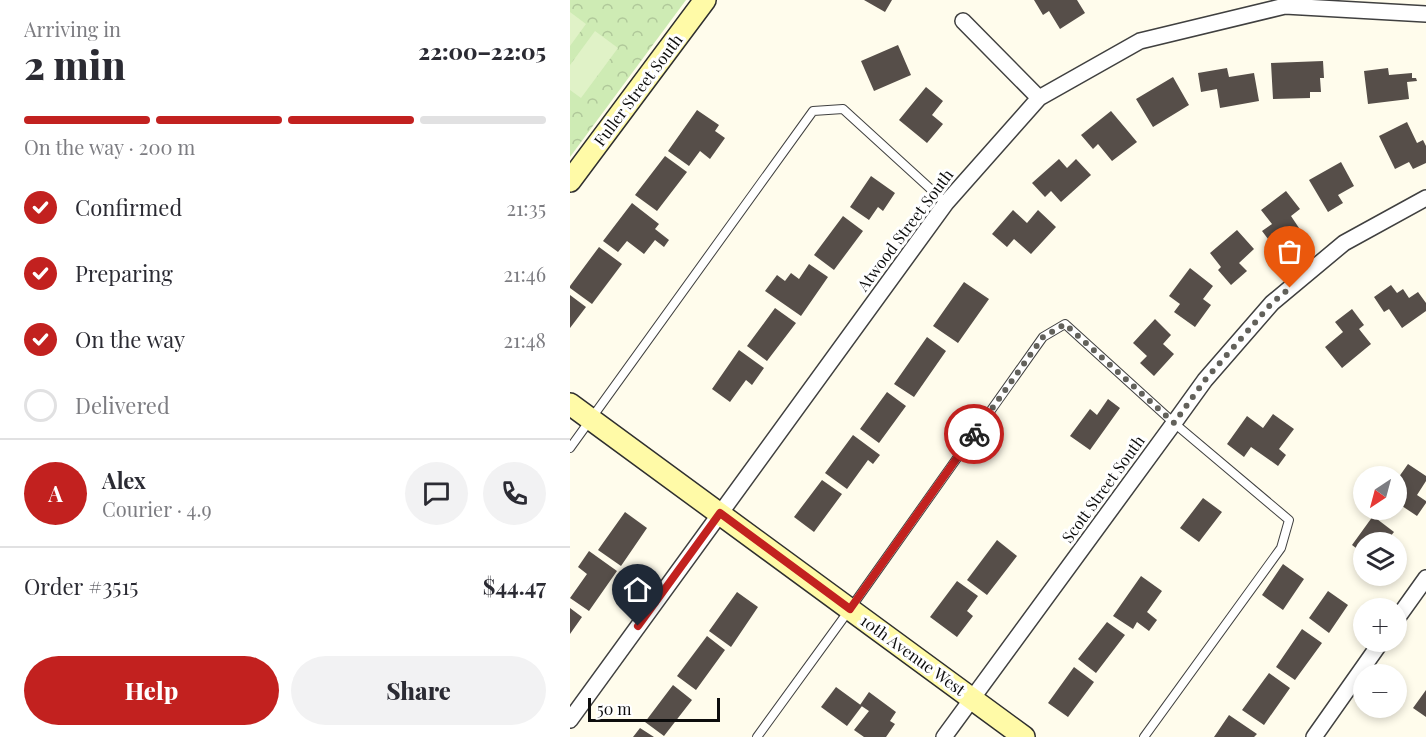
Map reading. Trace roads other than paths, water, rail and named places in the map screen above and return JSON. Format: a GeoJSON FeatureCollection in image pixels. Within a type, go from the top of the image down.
{"type":"FeatureCollection","features":[{"type":"Feature","properties":{"kind":"main road","name":"Fuller Street South"},"geometry":{"type":"LineString","coordinates":[[570,181],[705,0]]}},
{"type":"Feature","properties":{"kind":"main road","name":"10th Avenue West"},"geometry":{"type":"LineString","coordinates":[[570,404],[1024,737]]}},
{"type":"Feature","properties":{"kind":"street","name":"Atwood Street South"},"geometry":{"type":"LineString","coordinates":[[570,720],[946,203],[1039,98],[1140,41],[1285,6],[1426,14]]}},
{"type":"Feature","properties":{"kind":"street"},"geometry":{"type":"LineString","coordinates":[[963,21],[1039,98]]}},
{"type":"Feature","properties":{"kind":"street","name":"Scott Street South"},"geometry":{"type":"LineString","coordinates":[[944,737],[1205,380],[1272,303],[1344,243],[1426,198]]}},
{"type":"Feature","properties":{"kind":"street"},"geometry":{"type":"LineString","coordinates":[[1407,605],[1426,578]]}},
{"type":"Feature","properties":{"kind":"street"},"geometry":{"type":"LineString","coordinates":[[1314,737],[1374,652]]}},
{"type":"Feature","properties":{"kind":"lane"},"geometry":{"type":"LineString","coordinates":[[570,448],[813,111],[843,109],[946,203]]}},
{"type":"Feature","properties":{"kind":"lane"},"geometry":{"type":"LineString","coordinates":[[757,737],[1043,337],[1065,324],[1174,423],[1289,520],[1281,548],[1144,737]]}}]}
